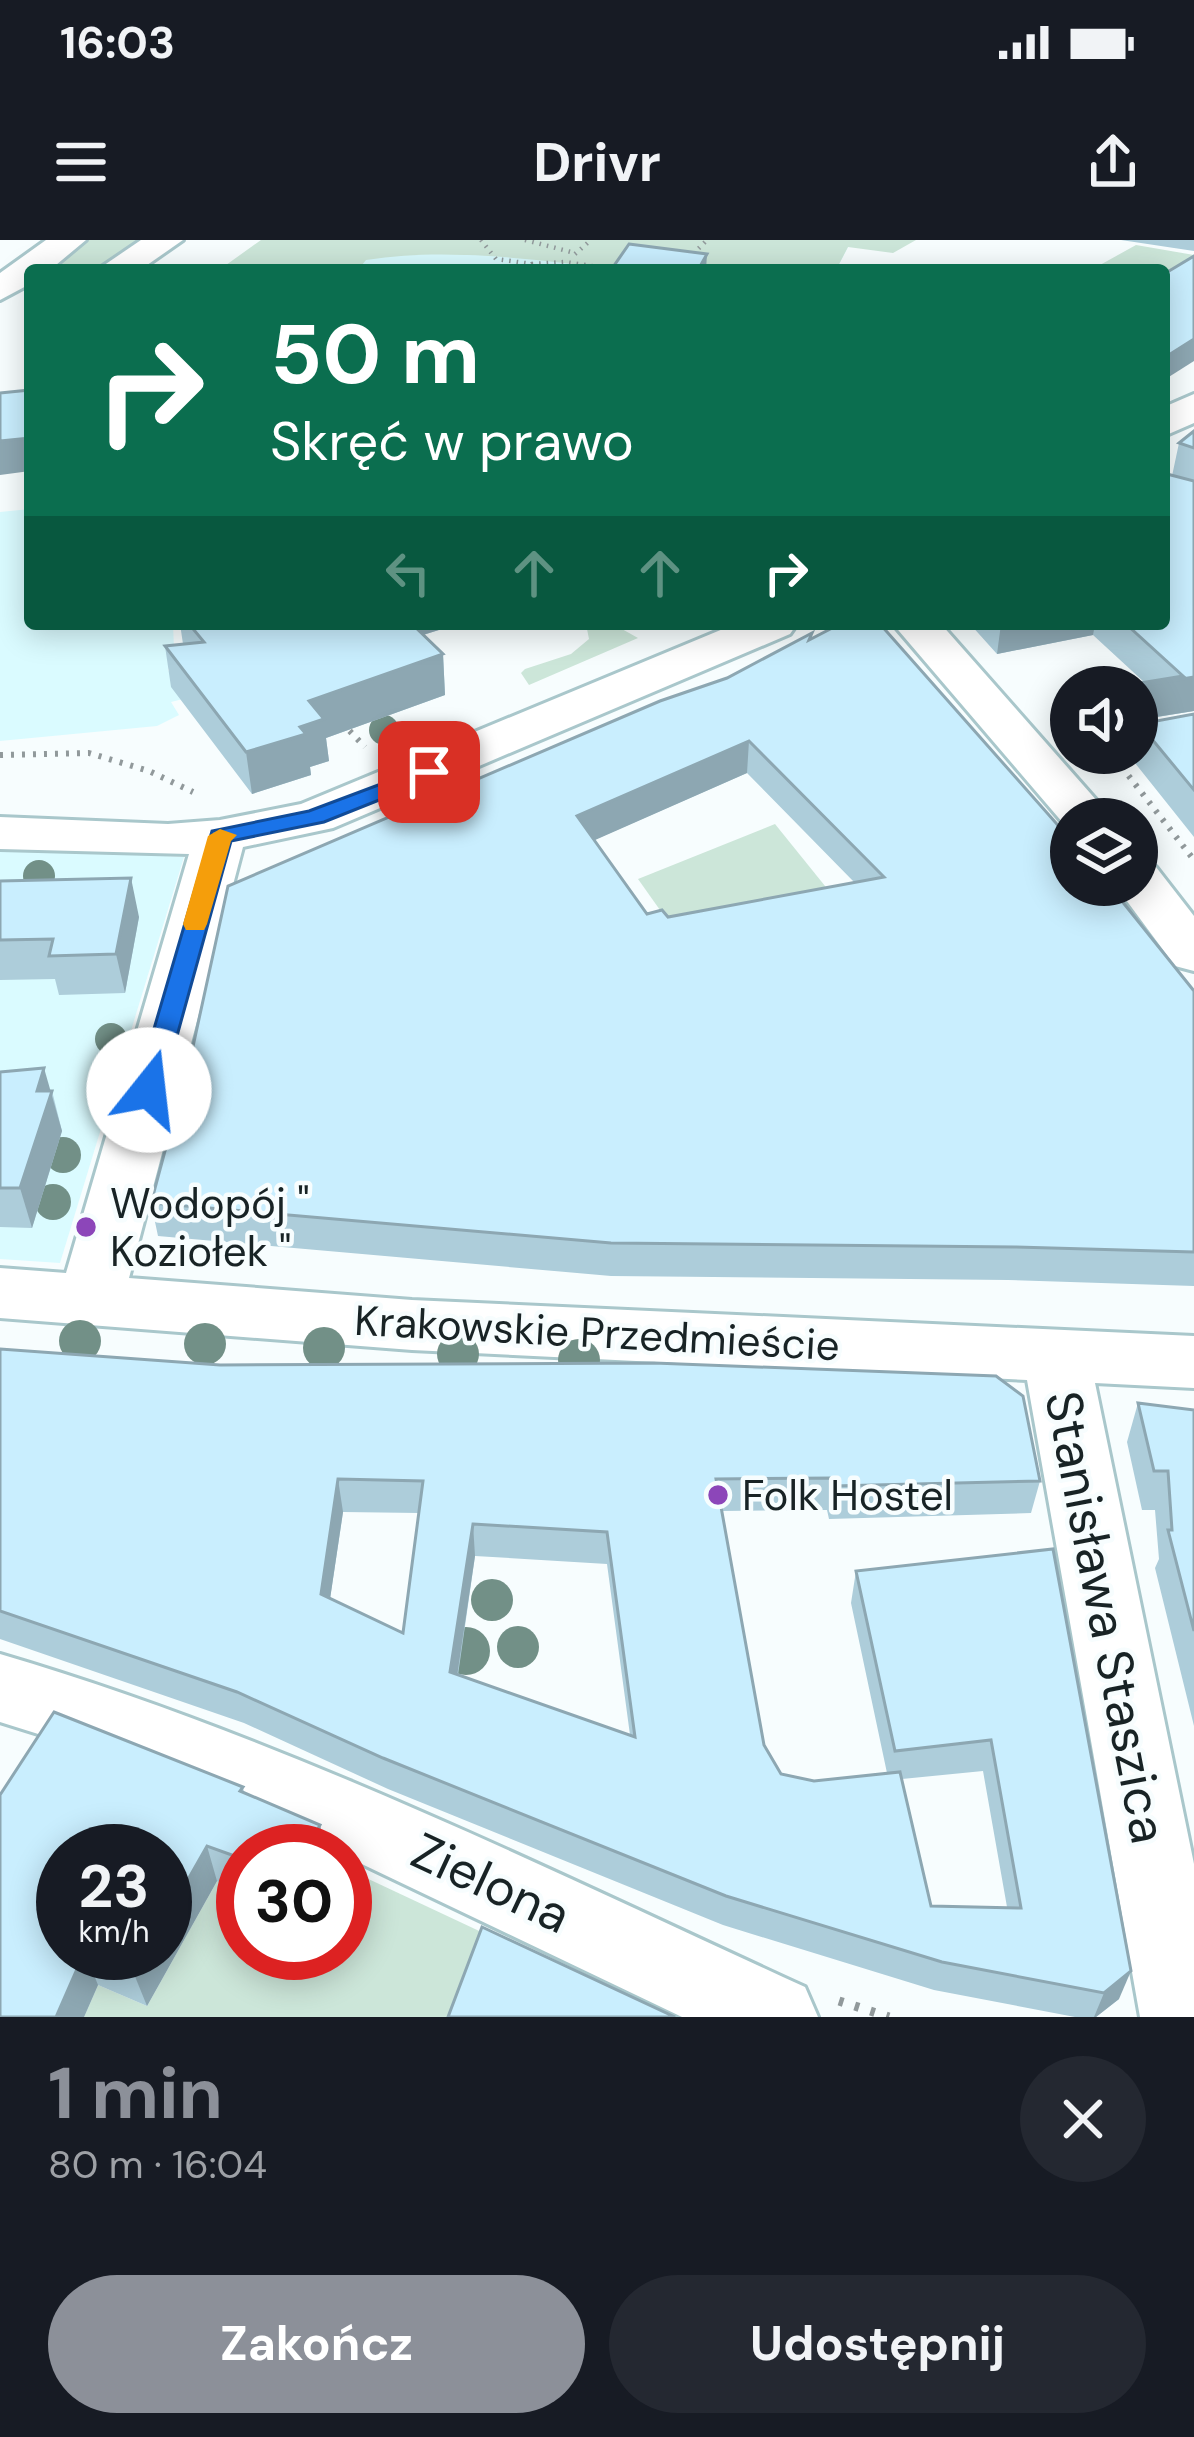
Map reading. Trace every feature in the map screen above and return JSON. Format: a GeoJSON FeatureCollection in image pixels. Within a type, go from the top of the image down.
{"type":"FeatureCollection","features":[{"type":"Feature","properties":{"kind":"street"},"geometry":{"type":"LineString","coordinates":[[35,264],[69,240]]}},
{"type":"Feature","properties":{"kind":"street"},"geometry":{"type":"LineString","coordinates":[[125,264],[166,240]]}},
{"type":"Feature","properties":{"kind":"street"},"geometry":{"type":"LineString","coordinates":[[0,832],[124,840],[220,836],[315,817],[759,630]]}},
{"type":"Feature","properties":{"kind":"street"},"geometry":{"type":"LineString","coordinates":[[922,630],[1050,751]]}},
{"type":"Feature","properties":{"kind":"street"},"geometry":{"type":"LineString","coordinates":[[91,1298],[220,836]]}},
{"type":"Feature","properties":{"kind":"street"},"geometry":{"type":"LineString","coordinates":[[1158,906],[1194,953]]}},
{"type":"Feature","properties":{"kind":"street","name":"Krakowskie Przedmieście"},"geometry":{"type":"LineString","coordinates":[[0,1293],[412,1324],[1194,1362]]}},
{"type":"Feature","properties":{"kind":"street","name":"Stanisława Staszica"},"geometry":{"type":"LineString","coordinates":[[1057,1358],[1172,1848],[1184,2017]]}},
{"type":"Feature","properties":{"kind":"street","name":"Zielona"},"geometry":{"type":"LineString","coordinates":[[0,1688],[113,1722],[381,1832],[775,2017]]}},
{"type":"Feature","properties":{"kind":"path"},"geometry":{"type":"LineString","coordinates":[[482,240],[496,259],[517,264]]}},
{"type":"Feature","properties":{"kind":"path"},"geometry":{"type":"LineString","coordinates":[[526,240],[575,253]]}},
{"type":"Feature","properties":{"kind":"path"},"geometry":{"type":"LineString","coordinates":[[565,262],[591,240]]}},
{"type":"Feature","properties":{"kind":"path"},"geometry":{"type":"LineString","coordinates":[[689,264],[684,263],[707,240]]}},
{"type":"Feature","properties":{"kind":"path"},"geometry":{"type":"LineString","coordinates":[[551,264],[578,264]]}},
{"type":"Feature","properties":{"kind":"path"},"geometry":{"type":"LineString","coordinates":[[339,720],[352,733]]}},
{"type":"Feature","properties":{"kind":"path"},"geometry":{"type":"LineString","coordinates":[[0,755],[89,753],[149,771],[182,789]]}},
{"type":"Feature","properties":{"kind":"path"},"geometry":{"type":"LineString","coordinates":[[1127,774],[1194,860]]}},
{"type":"Feature","properties":{"kind":"shaded area"},"geometry":{"type":"Polygon","coordinates":[[[283,240],[848,247],[839,264],[241,264],[283,240]]]}},
{"type":"Feature","properties":{"kind":"shaded area"},"geometry":{"type":"Polygon","coordinates":[[[24,510],[24,630],[173,630],[168,670],[187,698],[171,702],[179,715],[157,726],[0,741],[0,512],[24,510]]]}},
{"type":"Feature","properties":{"kind":"shaded area"},"geometry":{"type":"Polygon","coordinates":[[[0,847],[184,857],[60,1263],[0,1259],[0,847]]]}},
{"type":"Feature","properties":{"kind":"green space"},"geometry":{"type":"Polygon","coordinates":[[[82,240],[155,240],[108,264],[52,264],[82,240]]]}},
{"type":"Feature","properties":{"kind":"green space"},"geometry":{"type":"Polygon","coordinates":[[[261,240],[916,240],[893,253],[848,247],[839,264],[578,264],[433,255],[363,264],[227,264],[261,240]]]}},
{"type":"Feature","properties":{"kind":"green space"},"geometry":{"type":"Polygon","coordinates":[[[1136,245],[1194,255],[1194,264],[1170,278],[1170,264],[1102,264],[1136,245]]]}},
{"type":"Feature","properties":{"kind":"green space"},"geometry":{"type":"Polygon","coordinates":[[[587,630],[624,630],[638,638],[529,685],[521,673],[571,654],[589,639],[587,630]]]}},
{"type":"Feature","properties":{"kind":"green space"},"geometry":{"type":"Polygon","coordinates":[[[775,824],[846,912],[672,927],[638,879],[775,824]]]}},
{"type":"Feature","properties":{"kind":"green space"},"geometry":{"type":"Polygon","coordinates":[[[372,1881],[492,1937],[463,2017],[84,2017],[98,1985],[147,2006],[162,1980],[192,1980],[192,1926],[216,1883],[216,1980],[372,1980],[372,1881]]]}},
{"type":"Feature","properties":{"kind":"building"},"geometry":{"type":"Polygon","coordinates":[[[629,244],[707,254],[701,264],[615,264],[629,244]]]}},
{"type":"Feature","properties":{"kind":"building"},"geometry":{"type":"Polygon","coordinates":[[[1194,256],[1194,339],[1170,354],[1170,270],[1194,256]]]}},
{"type":"Feature","properties":{"kind":"building"},"geometry":{"type":"Polygon","coordinates":[[[24,391],[24,439],[0,441],[0,393],[24,391]]]}},
{"type":"Feature","properties":{"kind":"building"},"geometry":{"type":"Polygon","coordinates":[[[1194,431],[1194,448],[1179,443],[1194,431]]]}},
{"type":"Feature","properties":{"kind":"building"},"geometry":{"type":"Polygon","coordinates":[[[1170,475],[1194,481],[1194,677],[1158,680],[1183,676],[1133,630],[1170,630],[1170,475]]]}},
{"type":"Feature","properties":{"kind":"building"},"geometry":{"type":"Polygon","coordinates":[[[194,630],[418,630],[443,654],[309,701],[324,719],[300,727],[306,734],[246,752],[165,646],[204,642],[194,630]]]}},
{"type":"Feature","properties":{"kind":"building"},"geometry":{"type":"Polygon","coordinates":[[[828,630],[885,630],[1050,816],[1050,906],[1126,906],[1194,991],[1194,1252],[611,1243],[151,1203],[172,1125],[161,1115],[166,1096],[182,1097],[228,886],[660,701],[727,678],[812,633],[809,640],[828,630]],[[749,741],[577,816],[647,914],[662,910],[668,917],[884,877],[749,741]]]}},
{"type":"Feature","properties":{"kind":"building"},"geometry":{"type":"Polygon","coordinates":[[[1194,714],[1194,790],[1158,746],[1158,721],[1194,714]]]}},
{"type":"Feature","properties":{"kind":"building"},"geometry":{"type":"Polygon","coordinates":[[[131,878],[116,954],[49,956],[53,939],[0,940],[0,881],[131,878]]]}},
{"type":"Feature","properties":{"kind":"building"},"geometry":{"type":"Polygon","coordinates":[[[44,1068],[37,1091],[52,1091],[20,1188],[0,1188],[0,1072],[44,1068]]]}},
{"type":"Feature","properties":{"kind":"building"},"geometry":{"type":"Polygon","coordinates":[[[0,1349],[220,1365],[654,1363],[996,1376],[1023,1396],[1040,1481],[833,1486],[832,1478],[716,1479],[764,1745],[781,1774],[814,1781],[900,1772],[931,1906],[1021,1908],[991,1740],[895,1751],[856,1571],[1053,1549],[1131,1971],[1104,1993],[942,1962],[726,1896],[383,1758],[237,1692],[0,1611],[0,1349]],[[338,1479],[321,1594],[403,1633],[423,1481],[338,1479]],[[473,1524],[450,1672],[635,1737],[607,1532],[473,1524]]]}},
{"type":"Feature","properties":{"kind":"building"},"geometry":{"type":"Polygon","coordinates":[[[1138,1403],[1194,1410],[1194,1631],[1168,1530],[1172,1530],[1168,1471],[1154,1471],[1138,1403]]]}},
{"type":"Feature","properties":{"kind":"building"},"geometry":{"type":"Polygon","coordinates":[[[54,1712],[243,1787],[240,1791],[318,1824],[216,1824],[216,1849],[207,1846],[192,1872],[192,1824],[36,1824],[36,1980],[72,1980],[56,2017],[0,2017],[0,1795],[54,1712]]]}},
{"type":"Feature","properties":{"kind":"building"},"geometry":{"type":"Polygon","coordinates":[[[482,1927],[675,2017],[448,2017],[482,1927]]]}},
{"type":"Feature","properties":{"kind":"slow traffic"},"geometry":{"type":"LineString","coordinates":[[195,924],[220,836],[225,835]]}},
{"type":"Feature","properties":{"kind":"place","name":"Wodopój \" Koziołek \""},"geometry":{"type":"Point","coordinates":[86,1227]}},
{"type":"Feature","properties":{"kind":"place","name":"Folk Hostel"},"geometry":{"type":"Point","coordinates":[718,1495]}},
{"type":"Feature","properties":{"kind":"route"},"geometry":{"type":"LineString","coordinates":[[149,1090],[220,836],[315,817],[429,772]]}}]}
